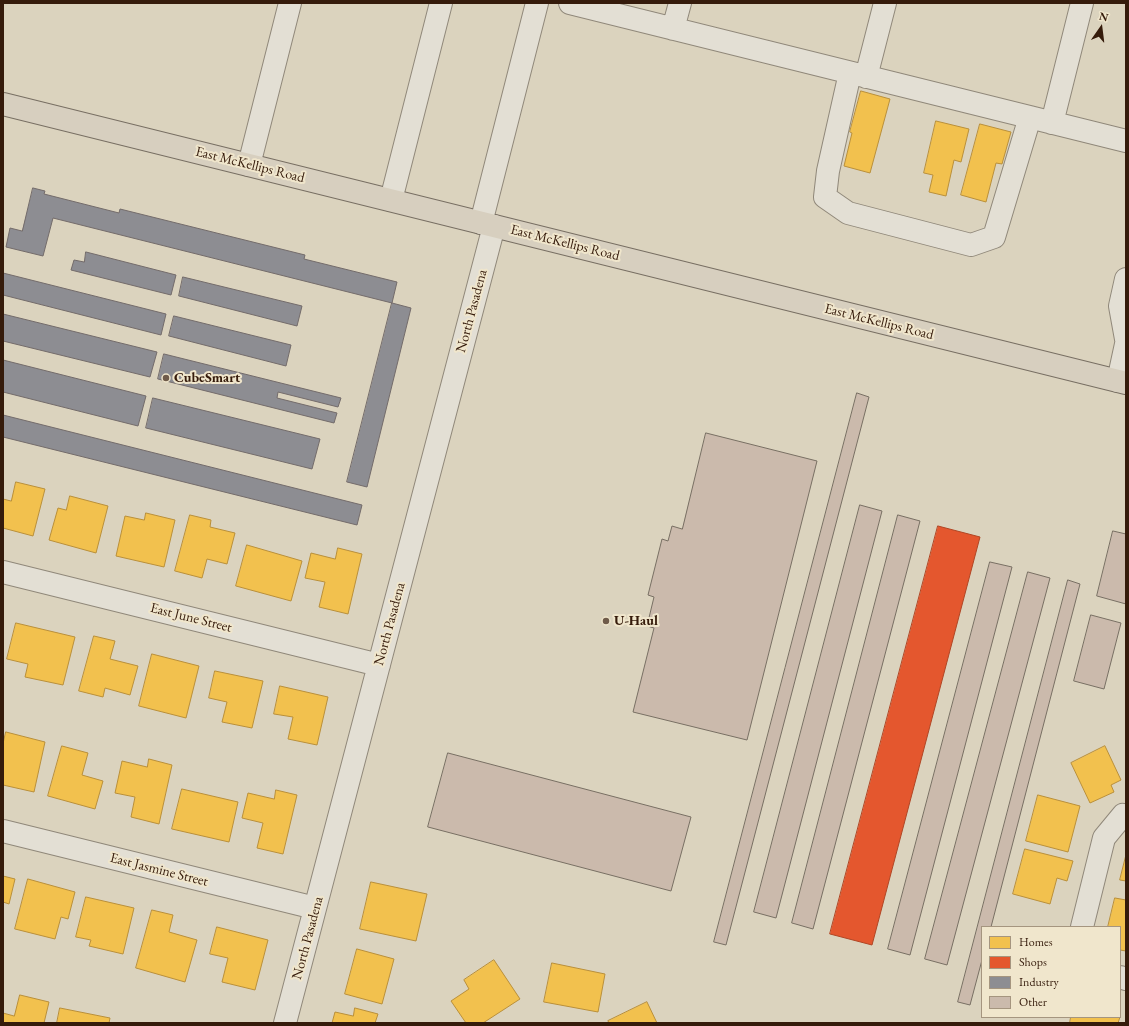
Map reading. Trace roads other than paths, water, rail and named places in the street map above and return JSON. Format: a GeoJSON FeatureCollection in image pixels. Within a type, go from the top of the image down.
{"type":"FeatureCollection","features":[{"type":"Feature","properties":{"kind":"main road","name":"East McKellips Road"},"geometry":{"type":"LineString","coordinates":[[3,104],[1122,382]]}},
{"type":"Feature","properties":{"kind":"street"},"geometry":{"type":"LineString","coordinates":[[249,165],[290,3]]}},
{"type":"Feature","properties":{"kind":"street"},"geometry":{"type":"LineString","coordinates":[[391,200],[441,3]]}},
{"type":"Feature","properties":{"kind":"street","name":"North Pasadena"},"geometry":{"type":"LineString","coordinates":[[285,1023],[379,665],[488,224],[537,3]]}},
{"type":"Feature","properties":{"kind":"street"},"geometry":{"type":"LineString","coordinates":[[570,3],[1126,141]]}},
{"type":"Feature","properties":{"kind":"street"},"geometry":{"type":"LineString","coordinates":[[673,29],[680,3]]}},
{"type":"Feature","properties":{"kind":"street"},"geometry":{"type":"LineString","coordinates":[[885,3],[858,75],[828,170],[825,197],[848,213],[971,245],[994,237],[1030,117]]}},
{"type":"Feature","properties":{"kind":"street"},"geometry":{"type":"LineString","coordinates":[[1052,123],[1082,3]]}},
{"type":"Feature","properties":{"kind":"street"},"geometry":{"type":"LineString","coordinates":[[1126,279],[1120,306],[1126,339]]}},
{"type":"Feature","properties":{"kind":"street"},"geometry":{"type":"LineString","coordinates":[[1122,382],[1126,344]]}},
{"type":"Feature","properties":{"kind":"street","name":"East June Street"},"geometry":{"type":"LineString","coordinates":[[3,572],[379,665]]}},
{"type":"Feature","properties":{"kind":"street"},"geometry":{"type":"LineString","coordinates":[[1082,926],[1104,838],[1123,816],[1126,816]]}},
{"type":"Feature","properties":{"kind":"street","name":"East Jasmine Street"},"geometry":{"type":"LineString","coordinates":[[3,831],[315,908]]}},
{"type":"Feature","properties":{"kind":"place","name":"CubeSmart"},"geometry":{"type":"Point","coordinates":[166,378]}},
{"type":"Feature","properties":{"kind":"place","name":"U-Haul"},"geometry":{"type":"Point","coordinates":[606,621]}}]}
